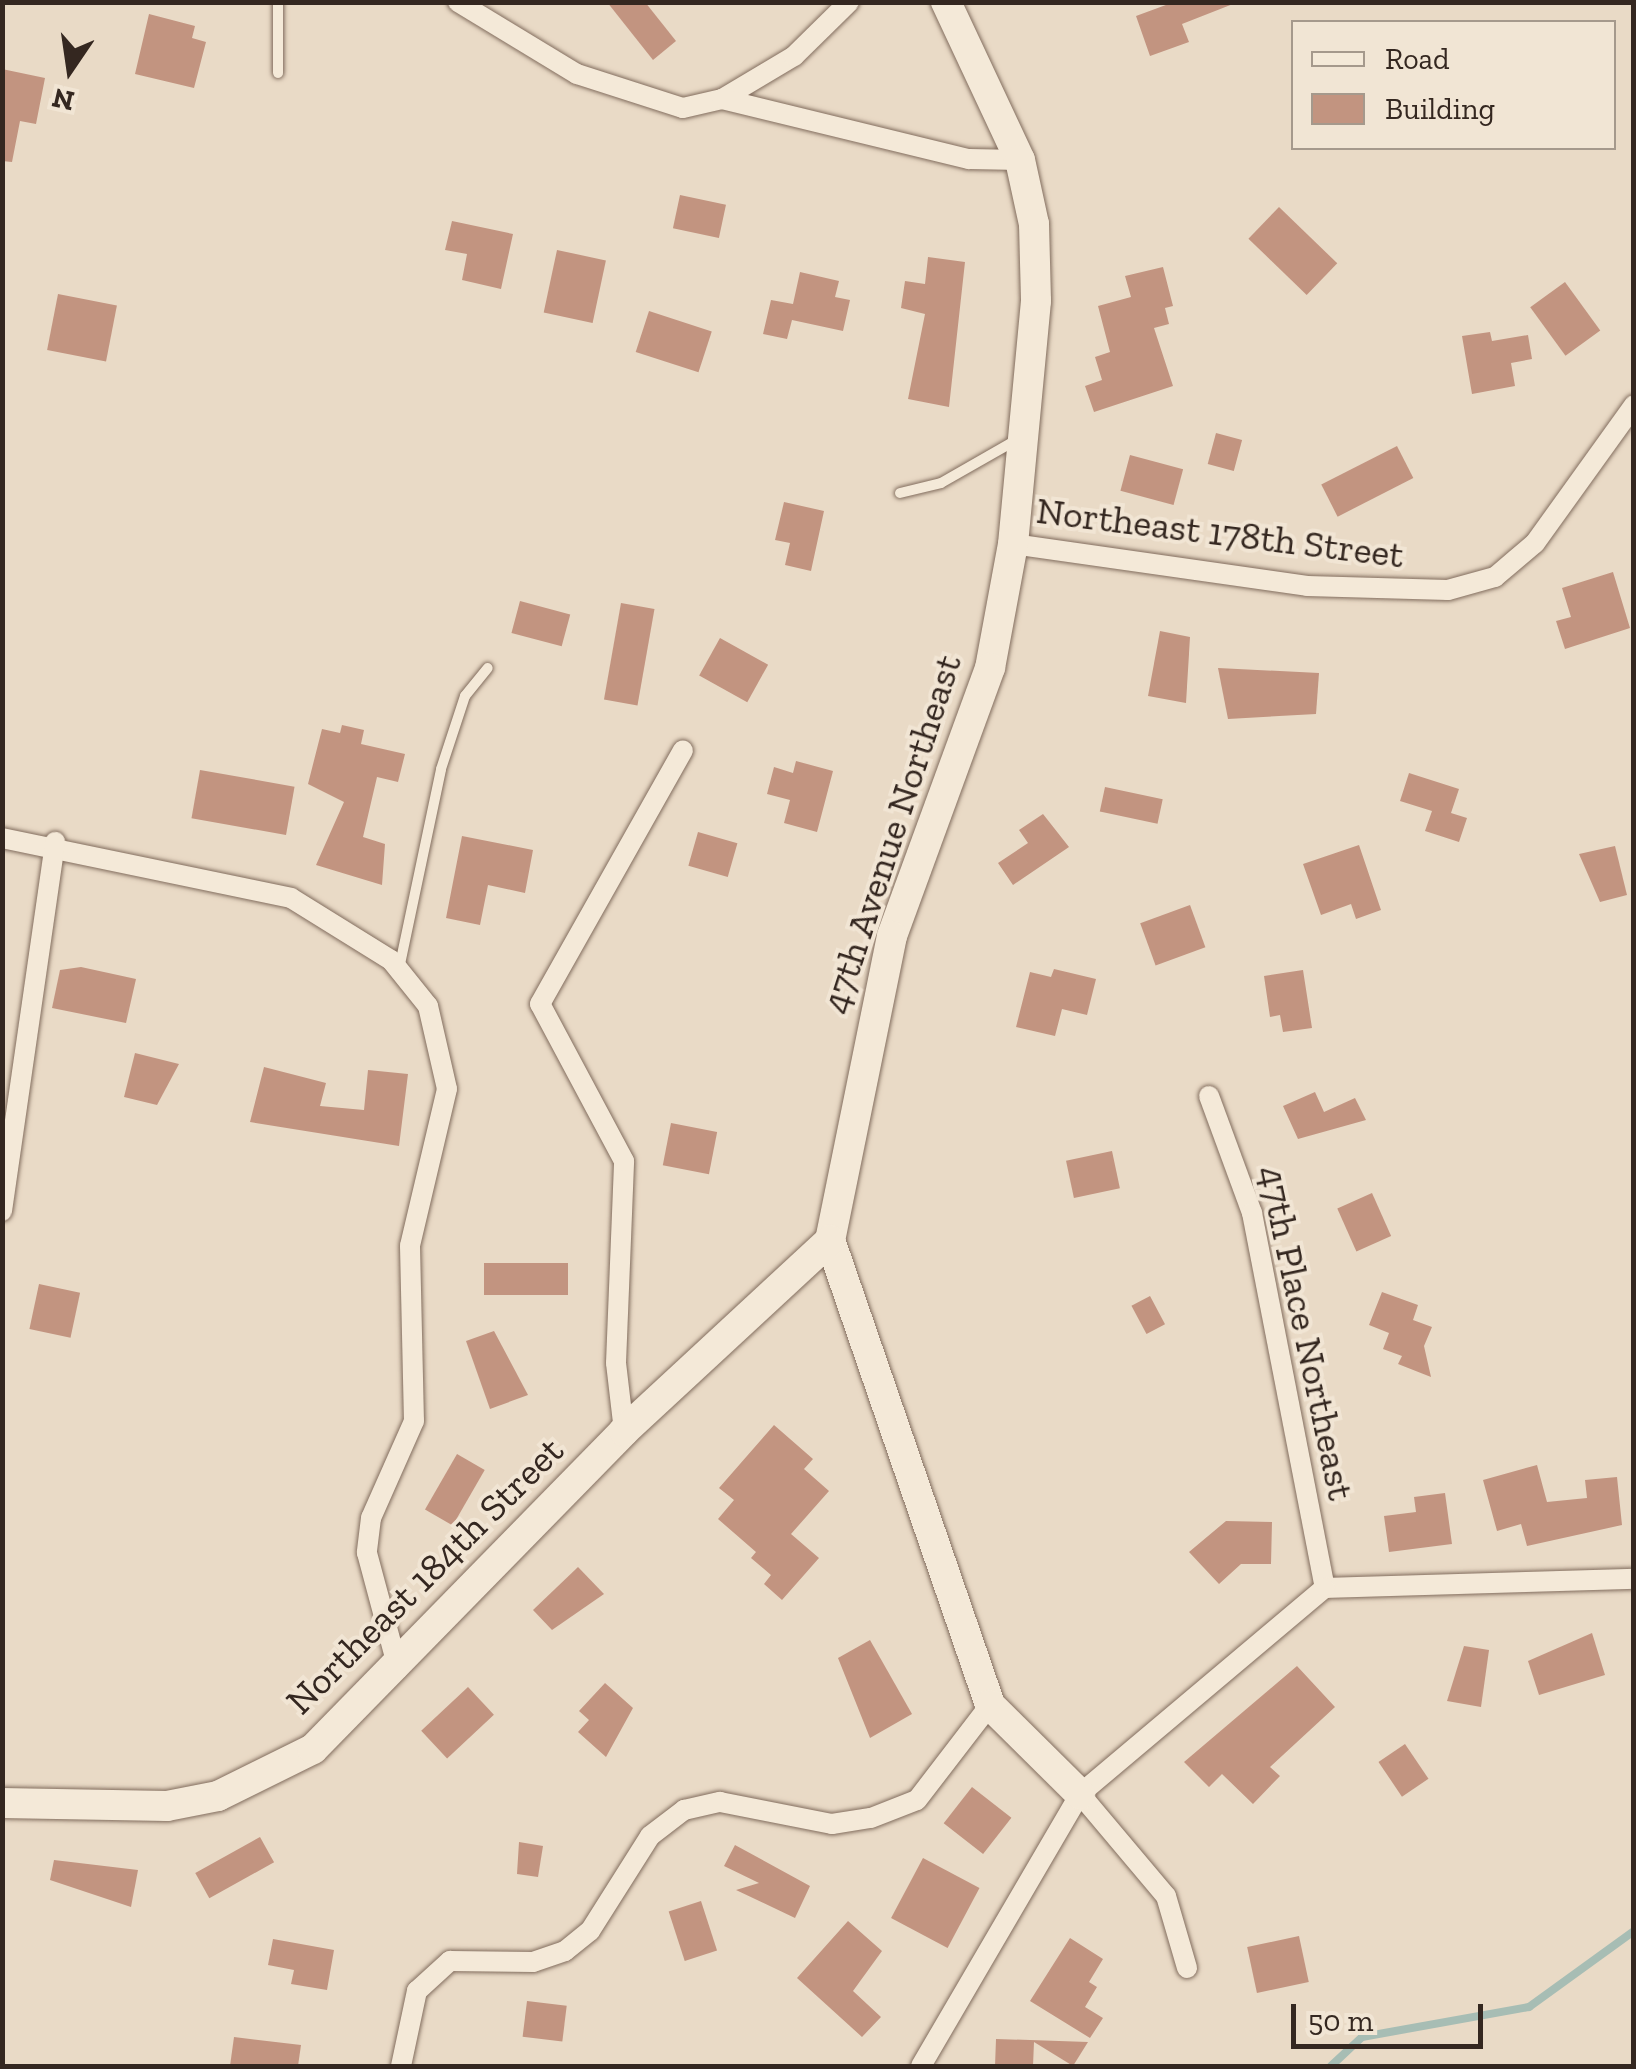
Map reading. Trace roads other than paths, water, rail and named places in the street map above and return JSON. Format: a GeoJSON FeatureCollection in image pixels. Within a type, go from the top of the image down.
{"type":"FeatureCollection","features":[{"type":"Feature","properties":{"kind":"street"},"geometry":{"type":"LineString","coordinates":[[458,2],[628,97],[684,108],[722,99],[794,56],[850,2]]}},
{"type":"Feature","properties":{"kind":"street","name":"47th Avenue Northeast"},"geometry":{"type":"LineString","coordinates":[[946,2],[1020,160],[1034,224],[1036,301],[1013,544],[970,742],[872,1010],[830,1240],[990,1705],[1080,1794],[1166,1896],[1187,1968]]}},
{"type":"Feature","properties":{"kind":"street"},"geometry":{"type":"LineString","coordinates":[[722,99],[970,159],[1020,160]]}},
{"type":"Feature","properties":{"kind":"street","name":"Northeast 178th Street"},"geometry":{"type":"LineString","coordinates":[[1013,544],[1307,586],[1448,590],[1495,577],[1535,543],[1634,405]]}},
{"type":"Feature","properties":{"kind":"street"},"geometry":{"type":"LineString","coordinates":[[624,1431],[616,1363],[624,1161],[540,1004],[684,750]]}},
{"type":"Feature","properties":{"kind":"street"},"geometry":{"type":"LineString","coordinates":[[2,838],[55,842],[291,898],[399,970],[428,1006],[447,1089],[410,1246],[414,1420],[371,1518],[367,1553],[398,1669]]}},
{"type":"Feature","properties":{"kind":"street"},"geometry":{"type":"LineString","coordinates":[[2,1212],[55,842]]}},
{"type":"Feature","properties":{"kind":"street","name":"47th Place Northeast"},"geometry":{"type":"LineString","coordinates":[[1209,1096],[1252,1213],[1325,1588]]}},
{"type":"Feature","properties":{"kind":"street","name":"Northeast 184th Street"},"geometry":{"type":"LineString","coordinates":[[2,1803],[105,1809],[218,1796],[313,1748],[398,1669],[624,1431],[830,1240]]}},
{"type":"Feature","properties":{"kind":"street"},"geometry":{"type":"LineString","coordinates":[[921,2066],[1080,1794],[1325,1588],[1634,1580]]}},
{"type":"Feature","properties":{"kind":"street"},"geometry":{"type":"LineString","coordinates":[[400,2066],[416,1992],[450,1961],[533,1962],[565,1951],[590,1931],[650,1836],[684,1810],[720,1802],[832,1824],[871,1818],[918,1800],[990,1705]]}},
{"type":"Feature","properties":{"kind":"lane"},"geometry":{"type":"LineString","coordinates":[[278,2],[278,73]]}},
{"type":"Feature","properties":{"kind":"lane"},"geometry":{"type":"LineString","coordinates":[[900,493],[941,483],[1023,436]]}},
{"type":"Feature","properties":{"kind":"lane"},"geometry":{"type":"LineString","coordinates":[[399,970],[441,769],[465,696],[488,668]]}},
{"type":"Feature","properties":{"kind":"waterway"},"geometry":{"type":"LineString","coordinates":[[1331,2066],[1362,2037],[1529,2007],[1634,1931]]}}]}
